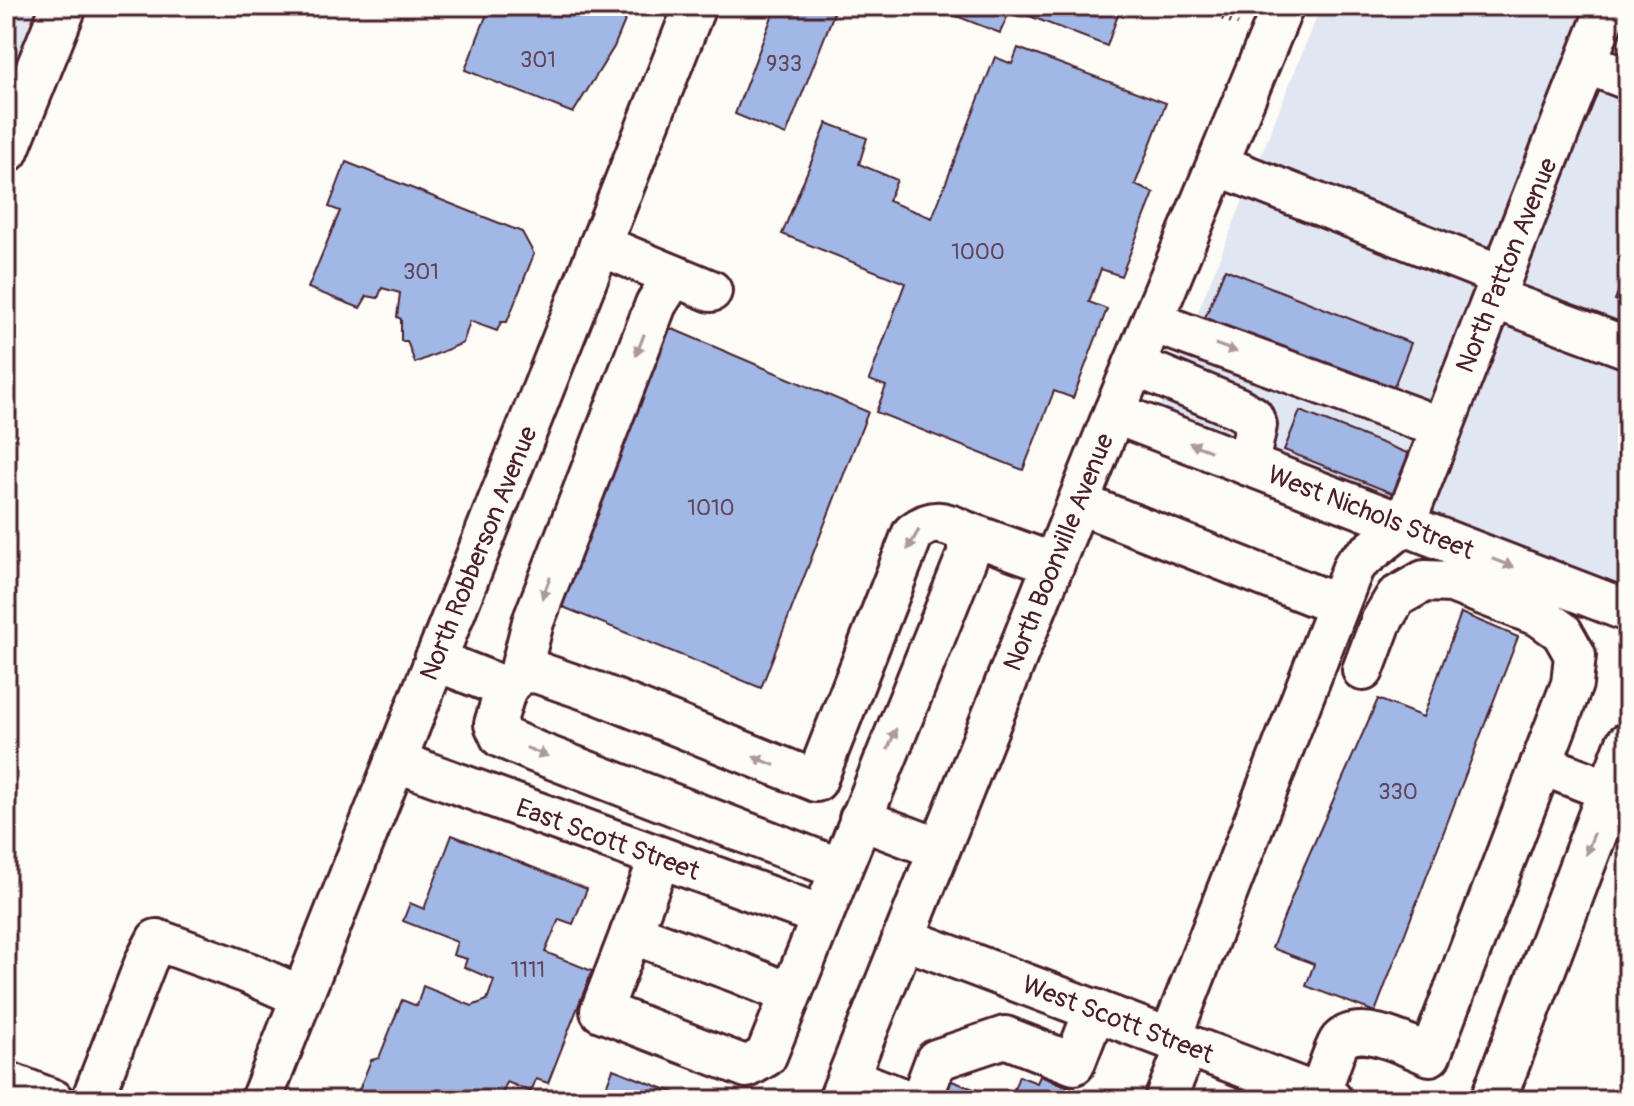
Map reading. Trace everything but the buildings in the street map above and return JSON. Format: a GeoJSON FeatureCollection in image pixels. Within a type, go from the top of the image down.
{"type":"FeatureCollection","features":[{"type":"Feature","properties":{"kind":"main road"},"geometry":{"type":"LineString","coordinates":[[6,150],[19,80],[64,6]]}},
{"type":"Feature","properties":{"kind":"main road"},"geometry":{"type":"LineString","coordinates":[[1493,1100],[1628,745]]}},
{"type":"Feature","properties":{"kind":"street","name":"North Robberson Avenue"},"geometry":{"type":"LineString","coordinates":[[261,1100],[695,6]]}},
{"type":"Feature","properties":{"kind":"street","name":"North Boonville Avenue"},"geometry":{"type":"LineString","coordinates":[[843,1089],[1114,413],[1283,6]]}},
{"type":"Feature","properties":{"kind":"street","name":"North Patton Avenue"},"geometry":{"type":"LineString","coordinates":[[1404,525],[1608,6]]}},
{"type":"Feature","properties":{"kind":"street"},"geometry":{"type":"LineString","coordinates":[[1586,63],[1628,79]]}},
{"type":"Feature","properties":{"kind":"street"},"geometry":{"type":"LineString","coordinates":[[1218,165],[1498,287],[1628,348]]}},
{"type":"Feature","properties":{"kind":"street"},"geometry":{"type":"LineString","coordinates":[[600,245],[711,291]]}},
{"type":"Feature","properties":{"kind":"street"},"geometry":{"type":"LineString","coordinates":[[462,786],[482,739],[507,695],[656,304],[674,276]]}},
{"type":"Feature","properties":{"kind":"street"},"geometry":{"type":"LineString","coordinates":[[1153,322],[1442,428]]}},
{"type":"Feature","properties":{"kind":"street"},"geometry":{"type":"LineString","coordinates":[[1134,365],[1252,416],[1256,425],[1248,465]]}},
{"type":"Feature","properties":{"kind":"street","name":"West Nichols Street"},"geometry":{"type":"LineString","coordinates":[[1114,413],[1628,611]]}},
{"type":"Feature","properties":{"kind":"street"},"geometry":{"type":"LineString","coordinates":[[1078,503],[1338,605]]}},
{"type":"Feature","properties":{"kind":"street"},"geometry":{"type":"LineString","coordinates":[[816,781],[913,533],[933,522],[946,523],[1054,564]]}},
{"type":"Feature","properties":{"kind":"street"},"geometry":{"type":"LineString","coordinates":[[1165,1100],[1178,1042],[1354,565],[1404,525]]}},
{"type":"Feature","properties":{"kind":"street"},"geometry":{"type":"LineString","coordinates":[[660,858],[601,1011],[747,1067],[766,1056],[968,554],[968,533]]}},
{"type":"Feature","properties":{"kind":"street"},"geometry":{"type":"LineString","coordinates":[[1326,1098],[1339,1042],[1352,1034],[1373,1033],[1430,1055],[1572,684],[1575,655],[1562,632],[1540,616],[1452,582],[1424,581],[1396,597],[1381,622],[1363,670]]}},
{"type":"Feature","properties":{"kind":"street"},"geometry":{"type":"LineString","coordinates":[[435,660],[507,695]]}},
{"type":"Feature","properties":{"kind":"street"},"geometry":{"type":"LineString","coordinates":[[840,869],[501,737],[507,695],[536,672],[597,693],[816,781],[863,810],[939,849]]}},
{"type":"Feature","properties":{"kind":"street","name":"East Scott Street"},"geometry":{"type":"LineString","coordinates":[[395,761],[822,916]]}},
{"type":"Feature","properties":{"kind":"street"},"geometry":{"type":"LineString","coordinates":[[1541,764],[1610,791]]}},
{"type":"Feature","properties":{"kind":"street"},"geometry":{"type":"LineString","coordinates":[[631,933],[790,994]]}},
{"type":"Feature","properties":{"kind":"street","name":"West Scott Street"},"geometry":{"type":"LineString","coordinates":[[903,938],[1326,1098]]}},
{"type":"Feature","properties":{"kind":"street"},"geometry":{"type":"LineString","coordinates":[[92,1100],[157,940],[248,973],[302,997]]}},
{"type":"Feature","properties":{"kind":"street"},"geometry":{"type":"LineString","coordinates":[[921,1100],[936,1060],[1005,1037],[1074,1064],[1095,1010]]}},
{"type":"Feature","properties":{"kind":"street"},"geometry":{"type":"LineString","coordinates":[[6,1082],[53,1100]]}},
{"type":"Feature","properties":{"kind":"street"},"geometry":{"type":"LineString","coordinates":[[843,1089],[905,1100]]}},
{"type":"Feature","properties":{"kind":"path"},"geometry":{"type":"LineString","coordinates":[[1222,18],[1238,24]]}},
{"type":"Feature","properties":{"kind":"shaded area"},"geometry":{"type":"Polygon","coordinates":[[[6,6],[38,6],[6,86],[6,6]]]}},
{"type":"Feature","properties":{"kind":"shaded area"},"geometry":{"type":"Polygon","coordinates":[[[1321,6],[1597,6],[1397,503],[1158,411],[1321,6]]]}},
{"type":"Feature","properties":{"kind":"shaded area"},"geometry":{"type":"Polygon","coordinates":[[[1621,6],[1628,6],[1628,600],[1420,518],[1621,6]]]}}]}
